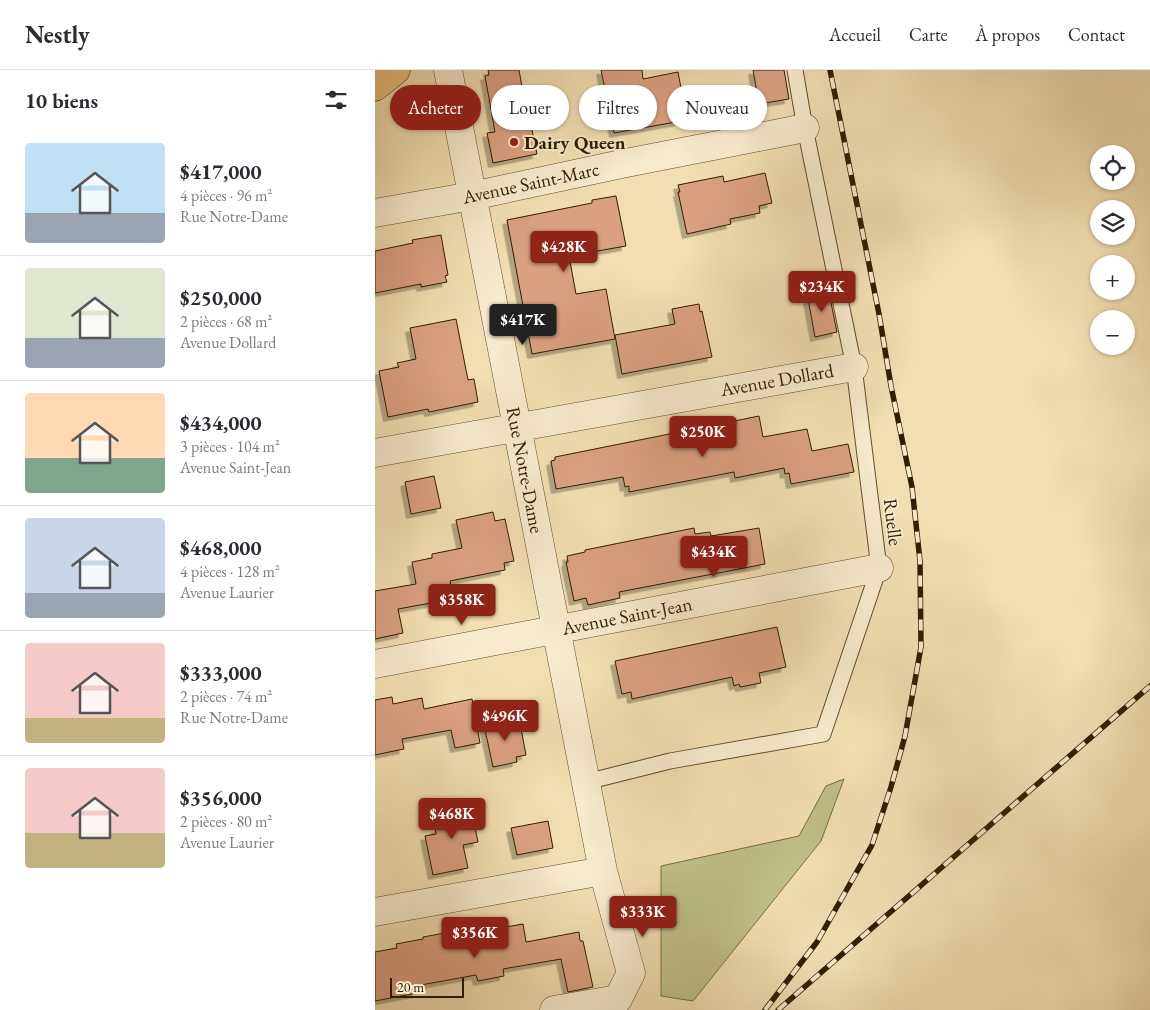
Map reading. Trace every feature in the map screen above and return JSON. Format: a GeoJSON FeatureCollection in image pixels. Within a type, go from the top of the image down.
{"type":"FeatureCollection","features":[{"type":"Feature","properties":{"kind":"main road"},"geometry":{"type":"LineString","coordinates":[[375,87],[396,70]]}},
{"type":"Feature","properties":{"kind":"street","name":"Rue Notre-Dame"},"geometry":{"type":"LineString","coordinates":[[448,70],[603,871],[631,973],[618,999],[554,1010]]}},
{"type":"Feature","properties":{"kind":"street","name":"Avenue Saint-Marc"},"geometry":{"type":"LineString","coordinates":[[375,213],[472,196],[626,163],[805,128]]}},
{"type":"Feature","properties":{"kind":"street","name":"Avenue Dollard"},"geometry":{"type":"LineString","coordinates":[[375,453],[854,366]]}},
{"type":"Feature","properties":{"kind":"street","name":"Avenue Saint-Jean"},"geometry":{"type":"LineString","coordinates":[[375,664],[879,568]]}},
{"type":"Feature","properties":{"kind":"street"},"geometry":{"type":"LineString","coordinates":[[375,912],[603,871]]}},
{"type":"Feature","properties":{"kind":"lane","name":"Ruelle"},"geometry":{"type":"LineString","coordinates":[[585,782],[669,761],[823,734],[879,568],[854,366],[805,128],[795,70]]}},
{"type":"Feature","properties":{"kind":"green space"},"geometry":{"type":"Polygon","coordinates":[[[844,779],[821,841],[693,1001],[661,996],[661,866],[799,836],[826,786],[844,779]]]}},
{"type":"Feature","properties":{"kind":"building"},"geometry":{"type":"Polygon","coordinates":[[[488,70],[519,70],[522,85],[491,85],[491,110],[485,76],[489,75],[488,70]]]}},
{"type":"Feature","properties":{"kind":"building"},"geometry":{"type":"Polygon","coordinates":[[[601,70],[642,70],[643,79],[678,72],[680,85],[667,85],[667,124],[657,125],[657,85],[604,85],[601,70]]]}},
{"type":"Feature","properties":{"kind":"building"},"geometry":{"type":"Polygon","coordinates":[[[753,70],[784,70],[789,99],[767,103],[767,85],[756,85],[753,70]]]}},
{"type":"Feature","properties":{"kind":"building"},"geometry":{"type":"Polygon","coordinates":[[[495,130],[532,130],[537,154],[493,163],[487,133],[495,132],[495,130]]]}},
{"type":"Feature","properties":{"kind":"building"},"geometry":{"type":"Polygon","coordinates":[[[613,130],[631,130],[614,133],[613,130]]]}},
{"type":"Feature","properties":{"kind":"building"},"geometry":{"type":"Polygon","coordinates":[[[765,173],[772,203],[759,206],[760,213],[730,219],[731,224],[687,234],[678,185],[723,176],[724,182],[765,173]]]}},
{"type":"Feature","properties":{"kind":"building"},"geometry":{"type":"Polygon","coordinates":[[[616,196],[626,246],[569,256],[576,294],[606,289],[615,339],[532,354],[507,220],[592,203],[592,200],[616,196]]]}},
{"type":"Feature","properties":{"kind":"building"},"geometry":{"type":"Polygon","coordinates":[[[441,235],[448,275],[445,276],[447,282],[421,287],[421,284],[375,293],[375,251],[413,243],[412,240],[441,235]]]}},
{"type":"Feature","properties":{"kind":"building"},"geometry":{"type":"Polygon","coordinates":[[[828,288],[837,332],[815,337],[808,293],[828,288]]]}},
{"type":"Feature","properties":{"kind":"building"},"geometry":{"type":"Polygon","coordinates":[[[699,304],[712,357],[622,374],[615,335],[675,324],[672,309],[699,304]]]}},
{"type":"Feature","properties":{"kind":"building"},"geometry":{"type":"Polygon","coordinates":[[[456,319],[468,380],[474,379],[478,402],[429,412],[428,409],[388,417],[379,371],[399,367],[397,363],[416,359],[410,328],[456,319]]]}},
{"type":"Feature","properties":{"kind":"building"},"geometry":{"type":"Polygon","coordinates":[[[759,416],[763,437],[807,429],[812,451],[848,444],[854,472],[791,484],[789,473],[785,474],[784,468],[735,478],[734,472],[629,492],[629,486],[625,487],[623,477],[556,489],[551,461],[555,460],[555,457],[759,416]]]}},
{"type":"Feature","properties":{"kind":"building"},"geometry":{"type":"Polygon","coordinates":[[[434,476],[441,508],[411,514],[405,482],[434,476]]]}},
{"type":"Feature","properties":{"kind":"building"},"geometry":{"type":"Polygon","coordinates":[[[493,512],[495,521],[505,519],[514,561],[504,563],[505,570],[450,581],[453,599],[398,609],[403,633],[375,639],[375,591],[416,584],[412,562],[432,558],[432,554],[462,548],[456,520],[493,512]]]}},
{"type":"Feature","properties":{"kind":"building"},"geometry":{"type":"Polygon","coordinates":[[[694,528],[695,534],[710,532],[711,536],[759,528],[765,564],[619,592],[620,598],[588,605],[586,598],[574,601],[566,562],[568,562],[567,556],[585,552],[585,550],[694,528]]]}},
{"type":"Feature","properties":{"kind":"building"},"geometry":{"type":"Polygon","coordinates":[[[777,627],[786,667],[759,673],[761,683],[740,687],[739,684],[734,686],[732,677],[632,699],[631,692],[622,694],[615,661],[777,627]]]}},
{"type":"Feature","properties":{"kind":"building"},"geometry":{"type":"Polygon","coordinates":[[[392,697],[393,704],[422,698],[424,709],[472,699],[480,743],[455,748],[451,730],[402,739],[404,749],[375,755],[375,700],[392,697]]]}},
{"type":"Feature","properties":{"kind":"building"},"geometry":{"type":"Polygon","coordinates":[[[519,718],[526,755],[516,757],[517,762],[493,767],[484,725],[519,718]]]}},
{"type":"Feature","properties":{"kind":"building"},"geometry":{"type":"Polygon","coordinates":[[[470,803],[478,842],[463,845],[468,868],[433,875],[425,836],[436,834],[435,829],[447,826],[443,808],[470,803]]]}},
{"type":"Feature","properties":{"kind":"building"},"geometry":{"type":"Polygon","coordinates":[[[548,821],[553,848],[517,855],[511,828],[548,821]]]}},
{"type":"Feature","properties":{"kind":"building"},"geometry":{"type":"Polygon","coordinates":[[[523,924],[526,942],[579,932],[580,941],[583,941],[593,987],[568,992],[561,959],[503,969],[504,976],[478,981],[476,975],[415,986],[417,993],[375,1001],[375,952],[397,948],[396,944],[423,939],[423,937],[489,925],[495,929],[523,924]]]}},
{"type":"Feature","properties":{"kind":"railway"},"geometry":{"type":"LineString","coordinates":[[765,1010],[817,942],[872,845],[905,736],[921,647],[920,561],[912,487],[830,70]]}},
{"type":"Feature","properties":{"kind":"railway"},"geometry":{"type":"LineString","coordinates":[[778,1010],[1150,686]]}},
{"type":"Feature","properties":{"kind":"place","name":"Dairy Queen"},"geometry":{"type":"Point","coordinates":[514,142]}}]}
